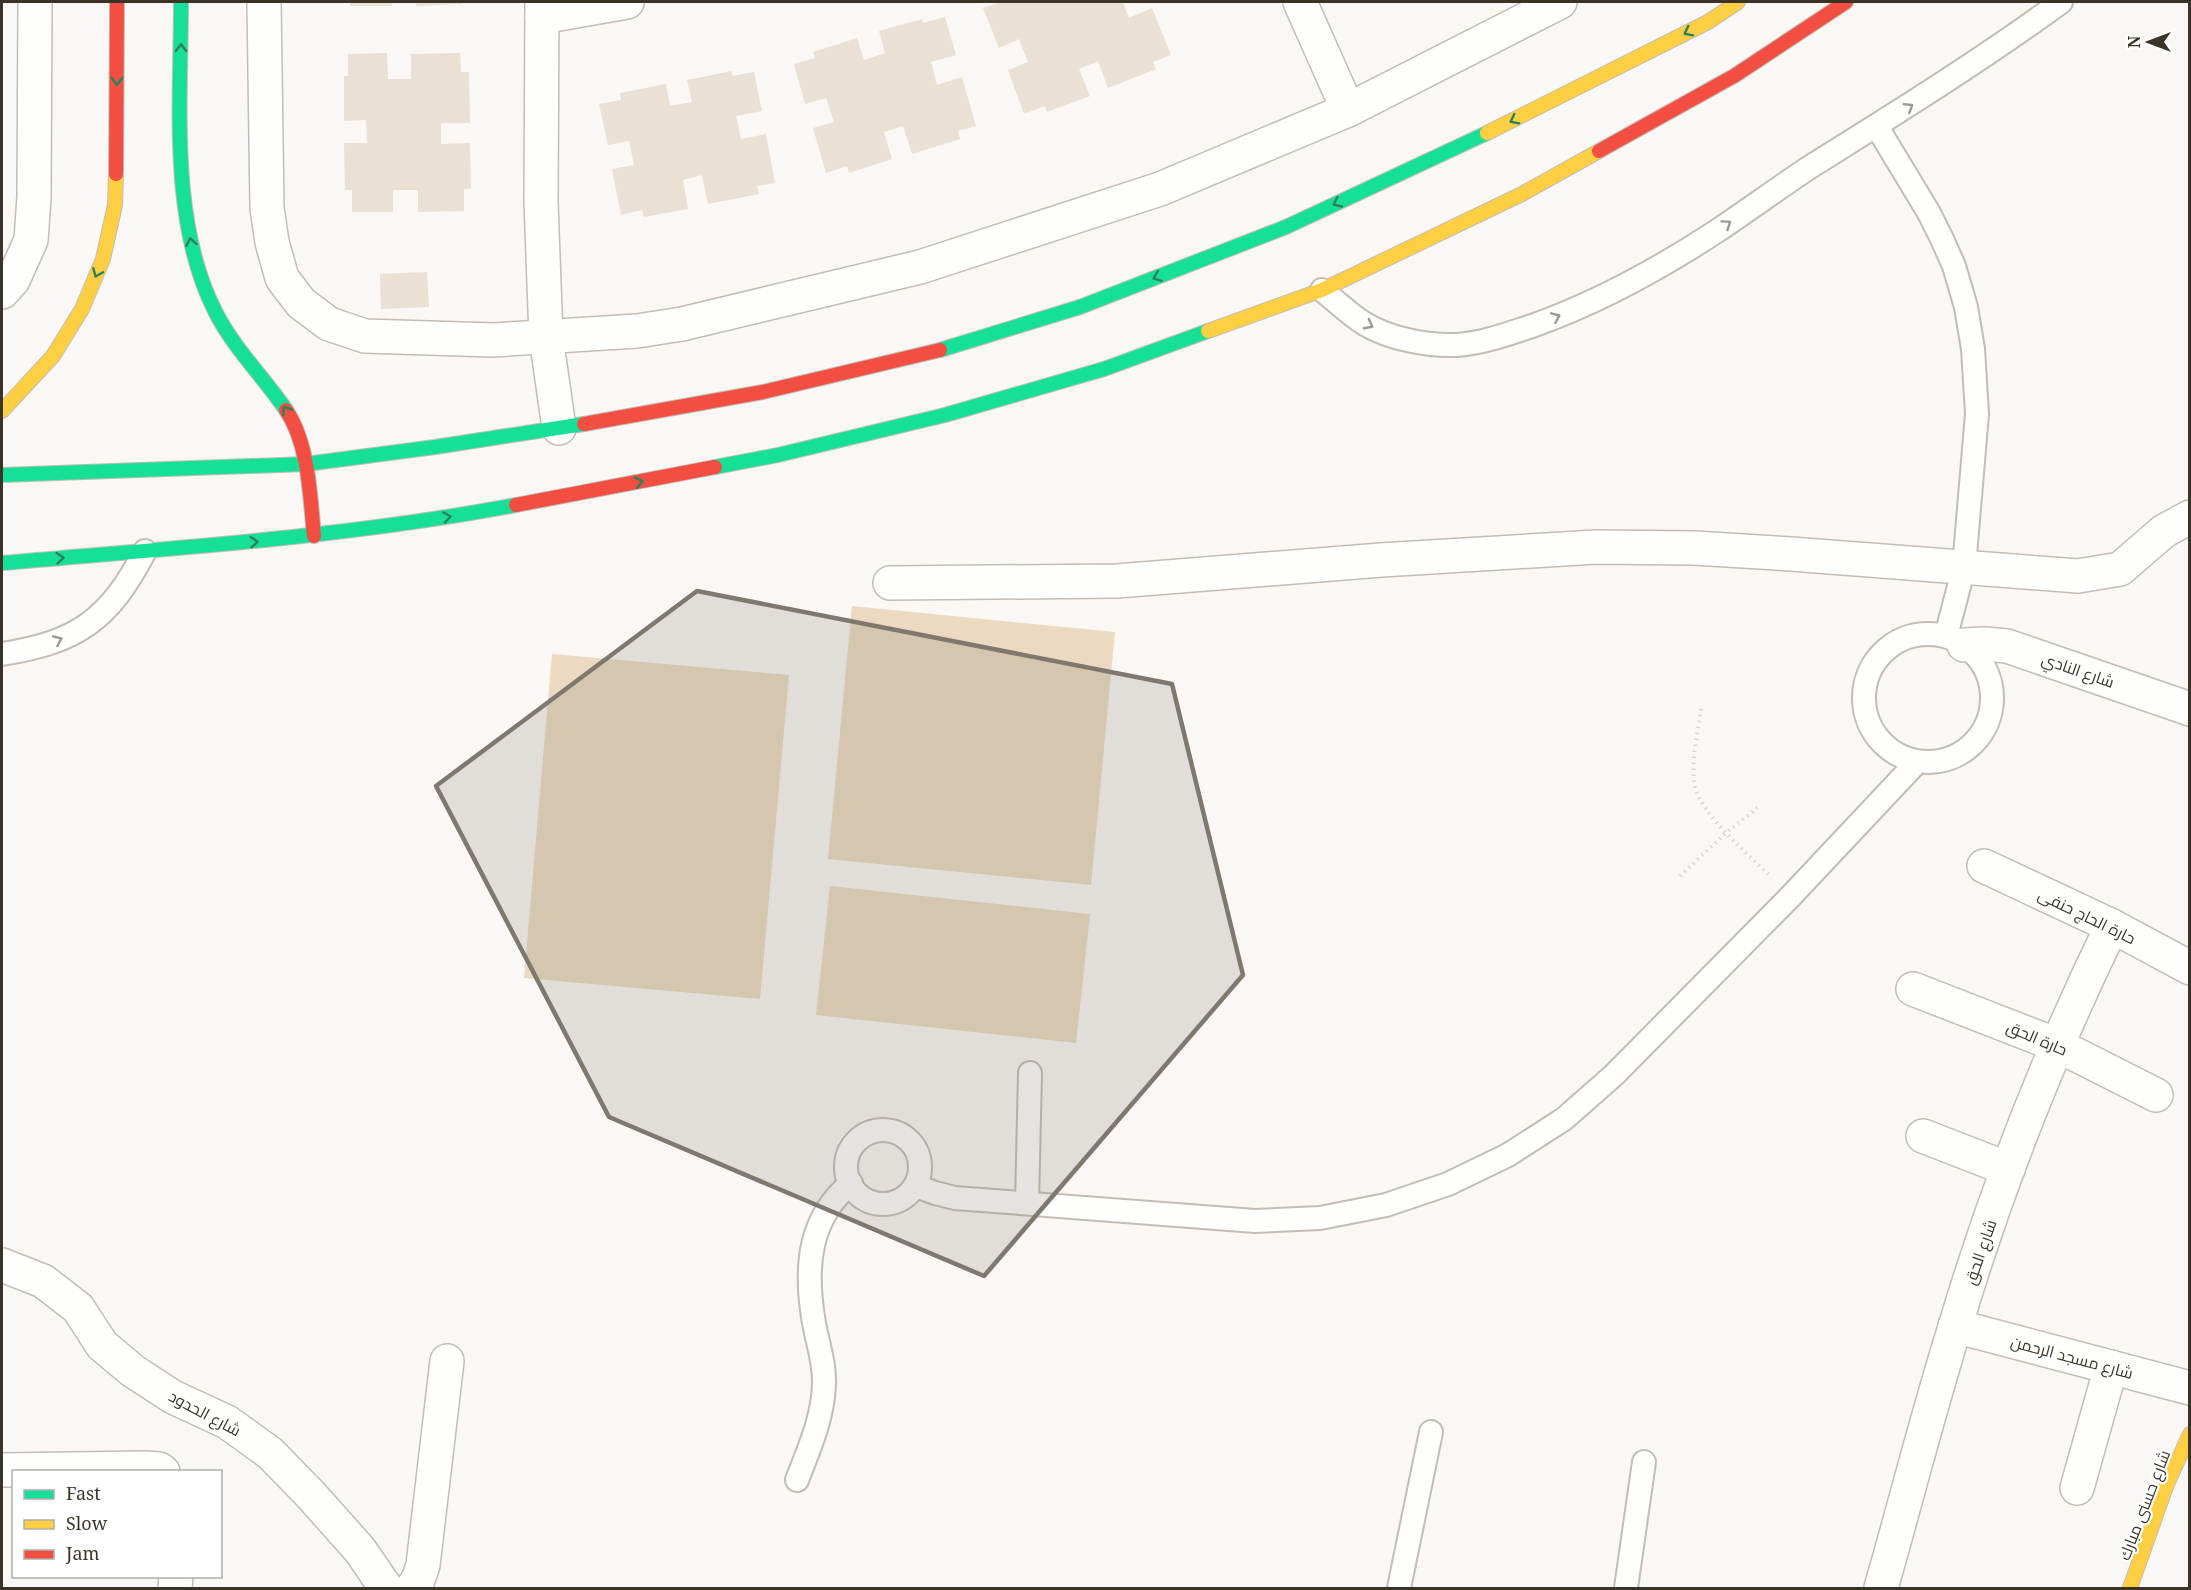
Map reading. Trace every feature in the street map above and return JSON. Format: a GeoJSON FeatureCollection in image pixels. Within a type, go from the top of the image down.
{"type":"FeatureCollection","features":[{"type":"Feature","properties":{"kind":"street"},"geometry":{"type":"LineString","coordinates":[[2,292],[13,280],[31,240],[34,197],[35,2]]}},
{"type":"Feature","properties":{"kind":"street"},"geometry":{"type":"LineString","coordinates":[[2,411],[53,356],[82,309],[103,259],[115,205],[117,2]]}},
{"type":"Feature","properties":{"kind":"street"},"geometry":{"type":"LineString","coordinates":[[181,2],[182,150],[185,204],[195,261],[214,310],[236,348],[274,392],[293,420],[306,464],[314,536]]}},
{"type":"Feature","properties":{"kind":"street"},"geometry":{"type":"LineString","coordinates":[[264,2],[267,208],[272,242],[282,278],[302,303],[329,324],[365,336],[493,340],[637,332],[682,324],[920,267],[1160,189],[1348,110],[1560,2]]}},
{"type":"Feature","properties":{"kind":"street"},"geometry":{"type":"LineString","coordinates":[[559,428],[546,337],[541,202],[542,9],[627,2]]}},
{"type":"Feature","properties":{"kind":"street"},"geometry":{"type":"LineString","coordinates":[[1300,2],[1348,110]]}},
{"type":"Feature","properties":{"kind":"street"},"geometry":{"type":"LineString","coordinates":[[2,475],[306,464],[559,428],[762,392],[927,354],[1080,307],[1286,227],[1529,112],[1708,22],[1738,2]]}},
{"type":"Feature","properties":{"kind":"street"},"geometry":{"type":"LineString","coordinates":[[2,563],[314,536],[468,514],[778,455],[945,415],[1104,369],[1323,290],[1522,194],[1734,76],[1846,2]]}},
{"type":"Feature","properties":{"kind":"street"},"geometry":{"type":"LineString","coordinates":[[890,583],[1117,581],[1381,560],[1596,547],[1694,548],[1781,553],[2078,576],[2120,569],[2164,531],[2190,517]]}},
{"type":"Feature","properties":{"kind":"street","name":"شارع النادي"},"geometry":{"type":"LineString","coordinates":[[1955,640],[2007,646],[2190,709]]}},
{"type":"Feature","properties":{"kind":"street","name":"حارة الحاج حنفى"},"geometry":{"type":"LineString","coordinates":[[1984,866],[2112,926],[2190,968]]}},
{"type":"Feature","properties":{"kind":"street","name":"شارع الحق"},"geometry":{"type":"LineString","coordinates":[[1881,1588],[1955,1326],[2008,1169],[2056,1045],[2112,926]]}},
{"type":"Feature","properties":{"kind":"street","name":"حارة الحق"},"geometry":{"type":"LineString","coordinates":[[1913,989],[2056,1045],[2156,1095]]}},
{"type":"Feature","properties":{"kind":"street"},"geometry":{"type":"LineString","coordinates":[[1923,1136],[2008,1169]]}},
{"type":"Feature","properties":{"kind":"street","name":"شارع الحدود"},"geometry":{"type":"LineString","coordinates":[[2,1265],[43,1281],[78,1308],[102,1345],[133,1371],[173,1398],[227,1422],[270,1453],[360,1550],[386,1588]]}},
{"type":"Feature","properties":{"kind":"street","name":"شارع مسجد الرحمن"},"geometry":{"type":"LineString","coordinates":[[1955,1326],[2190,1388]]}},
{"type":"Feature","properties":{"kind":"street"},"geometry":{"type":"LineString","coordinates":[[412,1588],[418,1580],[423,1565],[447,1361]]}},
{"type":"Feature","properties":{"kind":"street"},"geometry":{"type":"LineString","coordinates":[[2077,1488],[2111,1367]]}},
{"type":"Feature","properties":{"kind":"street","name":"شارع حسنى مبارك"},"geometry":{"type":"LineString","coordinates":[[2130,1588],[2167,1484],[2190,1434]]}},
{"type":"Feature","properties":{"kind":"street"},"geometry":{"type":"LineString","coordinates":[[2,1470],[144,1468],[160,1470]]}},
{"type":"Feature","properties":{"kind":"lane"},"geometry":{"type":"LineString","coordinates":[[1323,290],[1365,324],[1394,336],[1425,343],[1456,345],[1487,341],[1547,321],[1662,266],[2020,32],[2061,2]]}},
{"type":"Feature","properties":{"kind":"lane"},"geometry":{"type":"LineString","coordinates":[[1876,127],[1942,238],[1954,266],[1966,307],[1973,349],[1977,414],[1964,567],[1955,640]]}},
{"type":"Feature","properties":{"kind":"lane"},"geometry":{"type":"LineString","coordinates":[[2,654],[55,643],[84,628],[110,606],[131,578],[144,551]]}},
{"type":"Feature","properties":{"kind":"lane"},"geometry":{"type":"LineString","coordinates":[[1911,635],[1955,640],[1983,666],[1992,693],[1987,723],[1971,746],[1946,761],[1917,762],[1885,747],[1865,718],[1864,683],[1881,653],[1911,635]]}},
{"type":"Feature","properties":{"kind":"lane"},"geometry":{"type":"LineString","coordinates":[[916,1186],[955,1198],[1266,1221],[1320,1218],[1386,1205],[1448,1184],[1508,1155],[1564,1119],[1614,1075],[1665,1026],[1790,897],[1917,762]]}},
{"type":"Feature","properties":{"kind":"lane"},"geometry":{"type":"LineString","coordinates":[[1027,1203],[1030,1073]]}},
{"type":"Feature","properties":{"kind":"lane"},"geometry":{"type":"LineString","coordinates":[[888,1130],[902,1135],[913,1144],[919,1158],[920,1172],[916,1186],[906,1197],[892,1203],[879,1204],[865,1200],[851,1184],[846,1162],[851,1149],[861,1138],[874,1131],[888,1130]]}},
{"type":"Feature","properties":{"kind":"lane"},"geometry":{"type":"LineString","coordinates":[[797,1480],[817,1427],[823,1405],[825,1382],[810,1291],[811,1251],[821,1218],[839,1193],[851,1184]]}},
{"type":"Feature","properties":{"kind":"lane"},"geometry":{"type":"LineString","coordinates":[[1399,1588],[1431,1432]]}},
{"type":"Feature","properties":{"kind":"lane"},"geometry":{"type":"LineString","coordinates":[[1626,1588],[1644,1462]]}},
{"type":"Feature","properties":{"kind":"path"},"geometry":{"type":"LineString","coordinates":[[1701,709],[1694,764],[1695,789],[1701,802],[1710,815],[1790,897]]}},
{"type":"Feature","properties":{"kind":"path"},"geometry":{"type":"LineString","coordinates":[[1680,876],[1727,832],[1761,805]]}},
{"type":"Feature","properties":{"kind":"highlighted area"},"geometry":{"type":"Polygon","coordinates":[[[697,591],[1172,684],[1243,975],[984,1276],[609,1117],[436,786],[697,591]]]}},
{"type":"Feature","properties":{"kind":"shaded area"},"geometry":{"type":"Polygon","coordinates":[[[852,606],[1115,632],[1091,885],[828,859],[852,606]]]}},
{"type":"Feature","properties":{"kind":"shaded area"},"geometry":{"type":"Polygon","coordinates":[[[552,654],[789,675],[760,999],[524,978],[552,654]]]}},
{"type":"Feature","properties":{"kind":"shaded area"},"geometry":{"type":"Polygon","coordinates":[[[830,886],[1090,914],[1076,1043],[816,1015],[830,886]]]}},
{"type":"Feature","properties":{"kind":"building"},"geometry":{"type":"Polygon","coordinates":[[[350,2],[392,2],[392,6],[350,6],[350,2]]]}},
{"type":"Feature","properties":{"kind":"building"},"geometry":{"type":"Polygon","coordinates":[[[416,2],[462,2],[462,4],[416,6],[416,2]]]}},
{"type":"Feature","properties":{"kind":"building"},"geometry":{"type":"Polygon","coordinates":[[[1002,2],[1123,2],[1129,18],[1152,8],[1171,55],[1153,62],[1156,69],[1108,88],[1098,61],[1079,69],[1090,96],[1047,112],[1045,106],[1024,114],[1008,70],[1028,62],[1019,39],[999,48],[983,8],[1002,2]]]}},
{"type":"Feature","properties":{"kind":"building"},"geometry":{"type":"Polygon","coordinates":[[[945,17],[956,55],[931,62],[937,85],[962,77],[976,126],[958,131],[960,139],[912,154],[903,126],[884,132],[892,159],[849,173],[847,166],[826,173],[813,128],[834,122],[826,98],[805,104],[794,64],[815,58],[813,52],[857,38],[864,60],[885,53],[879,31],[922,19],[923,23],[945,17]]]}},
{"type":"Feature","properties":{"kind":"building"},"geometry":{"type":"Polygon","coordinates":[[[387,53],[388,79],[411,79],[411,54],[460,53],[461,72],[469,72],[470,123],[441,123],[441,144],[470,143],[471,189],[464,189],[464,211],[418,212],[418,190],[393,190],[393,212],[352,212],[352,190],[345,190],[344,143],[367,143],[366,120],[344,121],[344,76],[348,76],[348,54],[387,53]]]}},
{"type":"Feature","properties":{"kind":"building"},"geometry":{"type":"Polygon","coordinates":[[[732,71],[732,76],[754,72],[762,111],[736,116],[741,139],[766,134],[775,183],[757,186],[759,194],[708,204],[702,175],[683,180],[688,209],[644,217],[642,210],[621,215],[612,169],[634,165],[629,141],[608,145],[599,104],[621,100],[620,93],[666,84],[670,106],[692,102],[687,80],[732,71]]]}},
{"type":"Feature","properties":{"kind":"building"},"geometry":{"type":"Polygon","coordinates":[[[427,272],[429,307],[381,309],[380,274],[427,272]]]}},
{"type":"Feature","properties":{"kind":"traffic: fast"},"geometry":{"type":"LineString","coordinates":[[181,2],[181,160],[190,239],[200,276],[215,311],[240,350],[286,410]]}},
{"type":"Feature","properties":{"kind":"traffic: fast"},"geometry":{"type":"LineString","coordinates":[[940,350],[1080,307],[1286,227],[1487,133]]}},
{"type":"Feature","properties":{"kind":"traffic: fast"},"geometry":{"type":"LineString","coordinates":[[715,467],[778,455],[945,415],[1104,369],[1208,331]]}},
{"type":"Feature","properties":{"kind":"traffic: fast"},"geometry":{"type":"LineString","coordinates":[[2,475],[306,464],[584,424]]}},
{"type":"Feature","properties":{"kind":"traffic: fast"},"geometry":{"type":"LineString","coordinates":[[2,563],[324,533],[516,505]]}},
{"type":"Feature","properties":{"kind":"traffic: slow"},"geometry":{"type":"LineString","coordinates":[[1487,133],[1708,22],[1738,2]]}},
{"type":"Feature","properties":{"kind":"traffic: slow"},"geometry":{"type":"LineString","coordinates":[[1208,331],[1322,290],[1522,194],[1599,151]]}},
{"type":"Feature","properties":{"kind":"traffic: slow"},"geometry":{"type":"LineString","coordinates":[[2,411],[53,356],[82,309],[103,259],[115,205],[116,174]]}},
{"type":"Feature","properties":{"kind":"traffic: slow"},"geometry":{"type":"LineString","coordinates":[[2130,1588],[2167,1484],[2190,1434]]}},
{"type":"Feature","properties":{"kind":"traffic: jam"},"geometry":{"type":"LineString","coordinates":[[116,174],[117,2]]}},
{"type":"Feature","properties":{"kind":"traffic: jam"},"geometry":{"type":"LineString","coordinates":[[1599,151],[1734,76],[1846,2]]}},
{"type":"Feature","properties":{"kind":"traffic: jam"},"geometry":{"type":"LineString","coordinates":[[584,424],[763,392],[940,350]]}},
{"type":"Feature","properties":{"kind":"traffic: jam"},"geometry":{"type":"LineString","coordinates":[[286,410],[300,438],[304,454],[314,536]]}},
{"type":"Feature","properties":{"kind":"traffic: jam"},"geometry":{"type":"LineString","coordinates":[[516,505],[715,467]]}}]}
